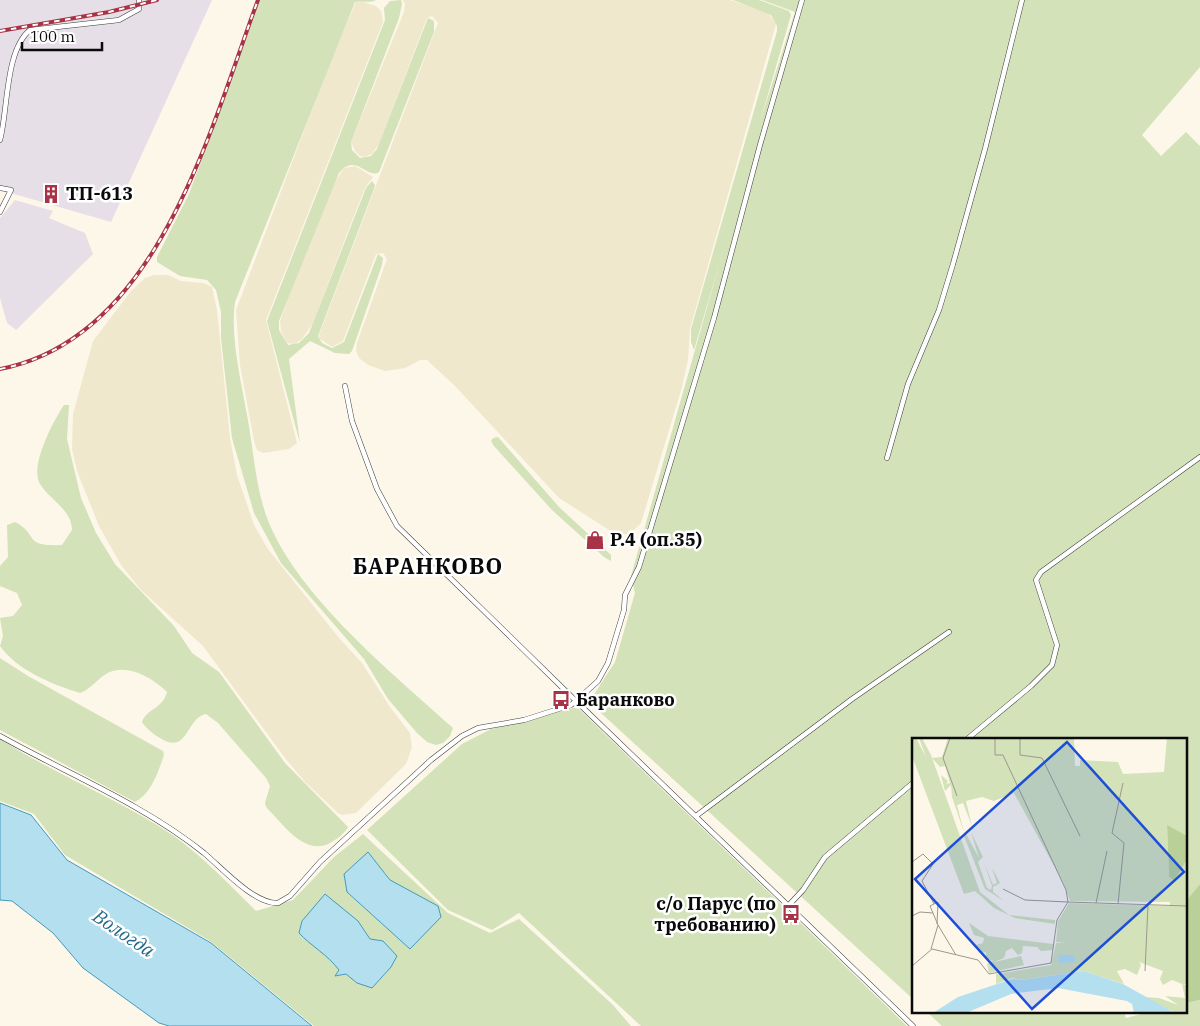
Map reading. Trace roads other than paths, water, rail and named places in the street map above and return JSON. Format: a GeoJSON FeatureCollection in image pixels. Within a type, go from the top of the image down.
{"type":"FeatureCollection","features":[{"type":"Feature","properties":{"kind":"street"},"geometry":{"type":"LineString","coordinates":[[0,140],[7,110],[6,93],[22,36],[30,30],[119,20],[139,9],[139,0]]}},
{"type":"Feature","properties":{"kind":"street"},"geometry":{"type":"LineString","coordinates":[[0,736],[160,822],[202,852],[260,899],[278,903],[290,896],[320,862],[431,760],[462,736],[478,728],[524,720],[571,705],[598,681],[615,643],[625,595],[639,567],[714,318],[760,145],[802,0]]}},
{"type":"Feature","properties":{"kind":"street"},"geometry":{"type":"LineString","coordinates":[[887,458],[908,384],[939,310],[953,264],[985,149],[1022,0]]}},
{"type":"Feature","properties":{"kind":"street"},"geometry":{"type":"LineString","coordinates":[[0,188],[11,190],[0,212]]}},
{"type":"Feature","properties":{"kind":"street"},"geometry":{"type":"LineString","coordinates":[[345,386],[352,421],[376,485],[397,526],[913,1026]]}},
{"type":"Feature","properties":{"kind":"street"},"geometry":{"type":"LineString","coordinates":[[968,738],[1032,686],[1052,665],[1057,645],[1036,580],[1041,572],[1200,457]]}},
{"type":"Feature","properties":{"kind":"street"},"geometry":{"type":"LineString","coordinates":[[696,816],[852,699],[949,632]]}},
{"type":"Feature","properties":{"kind":"street"},"geometry":{"type":"LineString","coordinates":[[789,905],[803,890],[824,857],[912,784]]}},
{"type":"Feature","properties":{"kind":"water","name":"Вологда"},"geometry":{"type":"Polygon","coordinates":[[[0,803],[31,815],[67,860],[211,943],[312,1026],[169,1026],[159,1023],[83,968],[53,933],[12,901],[0,900],[0,803]]]}},
{"type":"Feature","properties":{"kind":"water"},"geometry":{"type":"Polygon","coordinates":[[[368,852],[390,880],[438,906],[441,917],[410,949],[347,892],[344,874],[368,852]]]}},
{"type":"Feature","properties":{"kind":"water"},"geometry":{"type":"Polygon","coordinates":[[[325,894],[358,921],[370,939],[383,941],[397,956],[391,967],[372,988],[357,983],[346,974],[335,976],[339,970],[335,965],[299,933],[302,921],[325,894]]]}},
{"type":"Feature","properties":{"kind":"railway"},"geometry":{"type":"LineString","coordinates":[[0,31],[109,12],[157,0]]}},
{"type":"Feature","properties":{"kind":"railway"},"geometry":{"type":"LineString","coordinates":[[0,369],[54,350],[100,317],[138,273],[170,222],[197,166],[220,108],[258,0]]}},
{"type":"Feature","properties":{"kind":"place","name":"ТП-613"},"geometry":{"type":"Point","coordinates":[51,194]}},
{"type":"Feature","properties":{"kind":"place","name":"Р.4 (оп.35)"},"geometry":{"type":"Point","coordinates":[595,540]}},
{"type":"Feature","properties":{"kind":"place","name":"Баранково"},"geometry":{"type":"Point","coordinates":[561,700]}},
{"type":"Feature","properties":{"kind":"place","name":"с/о Парус (по требованию)"},"geometry":{"type":"Point","coordinates":[791,914]}},
{"type":"Feature","properties":{"kind":"district","name":"БАРАНКОВО"},"geometry":{"type":"Point","coordinates":[428,566]}}]}
